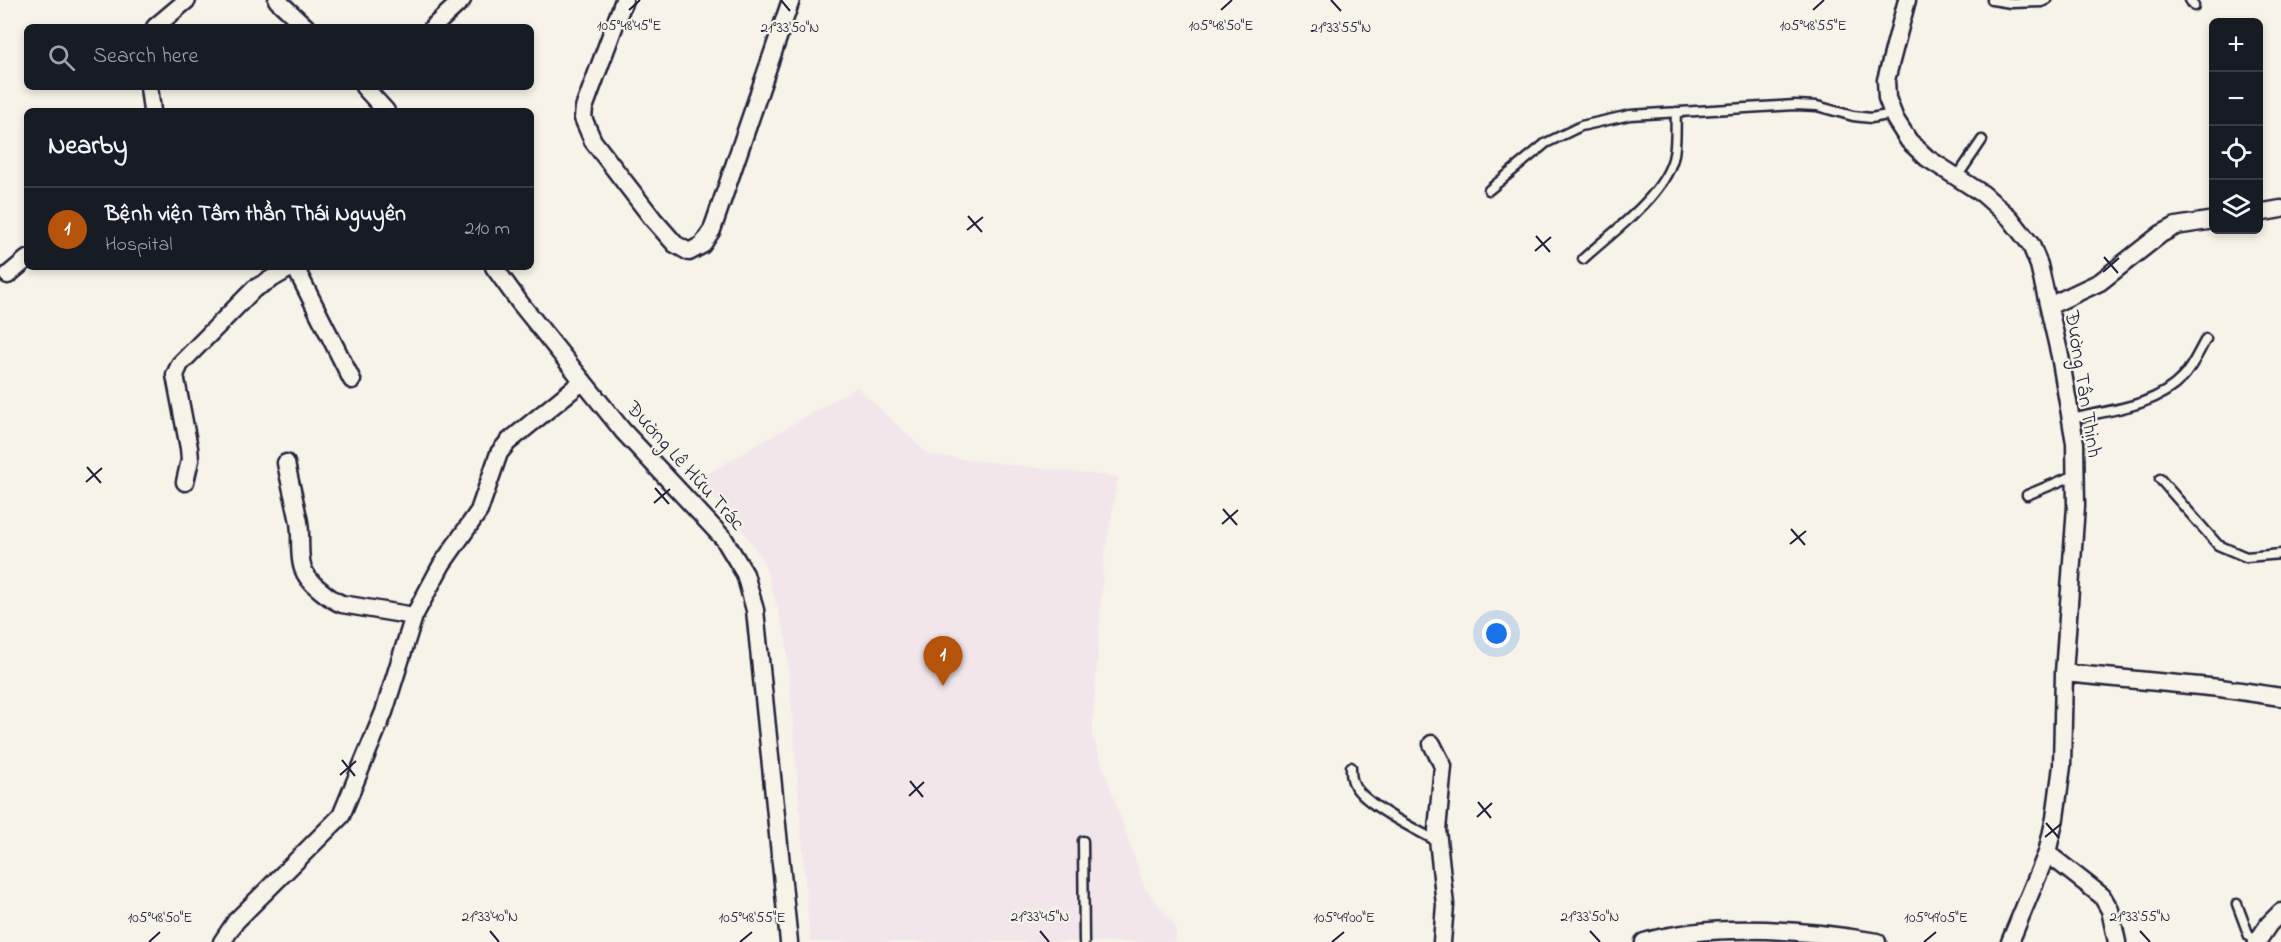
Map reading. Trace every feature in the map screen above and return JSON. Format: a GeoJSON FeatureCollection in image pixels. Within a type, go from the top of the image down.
{"type":"FeatureCollection","features":[{"type":"Feature","properties":{"kind":"street"},"geometry":{"type":"LineString","coordinates":[[159,24],[187,0]]}},
{"type":"Feature","properties":{"kind":"street"},"geometry":{"type":"LineString","coordinates":[[277,0],[303,24]]}},
{"type":"Feature","properties":{"kind":"street"},"geometry":{"type":"LineString","coordinates":[[436,24],[462,0]]}},
{"type":"Feature","properties":{"kind":"street"},"geometry":{"type":"LineString","coordinates":[[624,0],[584,108],[583,118],[593,141],[653,219],[675,244],[689,252],[702,245],[712,230],[791,0]]}},
{"type":"Feature","properties":{"kind":"street","name":"Đường Tân Thịnh"},"geometry":{"type":"LineString","coordinates":[[1907,0],[1886,80],[1887,98],[1893,114],[1909,141],[1927,158],[1983,194],[2010,218],[2031,245],[2039,265],[2049,306],[2075,443],[2076,507],[2064,673],[2062,766],[2055,818],[2047,853],[2010,942]]}},
{"type":"Feature","properties":{"kind":"street"},"geometry":{"type":"LineString","coordinates":[[149,90],[152,108]]}},
{"type":"Feature","properties":{"kind":"street"},"geometry":{"type":"LineString","coordinates":[[369,90],[384,108]]}},
{"type":"Feature","properties":{"kind":"street"},"geometry":{"type":"LineString","coordinates":[[2263,212],[2281,209]]}},
{"type":"Feature","properties":{"kind":"street"},"geometry":{"type":"LineString","coordinates":[[2049,306],[2100,282],[2161,234],[2176,226],[2209,221]]}},
{"type":"Feature","properties":{"kind":"street"},"geometry":{"type":"LineString","coordinates":[[8,274],[24,261]]}},
{"type":"Feature","properties":{"kind":"street"},"geometry":{"type":"LineString","coordinates":[[185,482],[190,460],[176,375],[180,364],[254,289],[289,270]]}},
{"type":"Feature","properties":{"kind":"street"},"geometry":{"type":"LineString","coordinates":[[296,270],[352,380]]}},
{"type":"Feature","properties":{"kind":"street","name":"Đường Lê Hữu Trác"},"geometry":{"type":"LineString","coordinates":[[496,270],[623,431],[724,539],[745,574],[755,610],[789,942]]}},
{"type":"Feature","properties":{"kind":"street"},"geometry":{"type":"LineString","coordinates":[[222,942],[236,921],[341,816],[384,712],[414,616],[442,564],[479,511],[499,453],[508,442],[583,381]]}},
{"type":"Feature","properties":{"kind":"street"},"geometry":{"type":"LineString","coordinates":[[286,463],[299,524],[300,560],[304,575],[310,583],[342,604],[414,616]]}},
{"type":"Feature","properties":{"kind":"street"},"geometry":{"type":"LineString","coordinates":[[2064,673],[2220,688],[2281,697]]}},
{"type":"Feature","properties":{"kind":"street"},"geometry":{"type":"LineString","coordinates":[[1432,744],[1443,766],[1437,842],[1445,905],[1442,942]]}},
{"type":"Feature","properties":{"kind":"street"},"geometry":{"type":"LineString","coordinates":[[2047,853],[2102,896],[2109,910],[2117,942]]}},
{"type":"Feature","properties":{"kind":"street"},"geometry":{"type":"LineString","coordinates":[[2258,942],[2280,914]]}},
{"type":"Feature","properties":{"kind":"street"},"geometry":{"type":"LineString","coordinates":[[1644,942],[1686,934],[1736,931],[1824,934],[1877,942]]}},
{"type":"Feature","properties":{"kind":"lane"},"geometry":{"type":"LineString","coordinates":[[1992,0],[2011,3],[2046,0]]}},
{"type":"Feature","properties":{"kind":"lane"},"geometry":{"type":"LineString","coordinates":[[1489,190],[1546,143],[1581,126],[1630,116],[1795,105],[1816,106],[1853,116],[1871,118],[1893,114]]}},
{"type":"Feature","properties":{"kind":"lane"},"geometry":{"type":"LineString","coordinates":[[1583,260],[1646,202],[1665,179],[1674,157],[1676,112]]}},
{"type":"Feature","properties":{"kind":"lane"},"geometry":{"type":"LineString","coordinates":[[1957,177],[1982,140]]}},
{"type":"Feature","properties":{"kind":"lane"},"geometry":{"type":"LineString","coordinates":[[2071,419],[2148,400],[2166,393],[2184,376],[2206,339]]}},
{"type":"Feature","properties":{"kind":"lane"},"geometry":{"type":"LineString","coordinates":[[2027,495],[2075,475]]}},
{"type":"Feature","properties":{"kind":"lane"},"geometry":{"type":"LineString","coordinates":[[2160,478],[2218,545],[2246,557],[2281,554]]}},
{"type":"Feature","properties":{"kind":"lane"},"geometry":{"type":"LineString","coordinates":[[1351,767],[1351,777],[1360,793],[1408,826],[1437,842]]}},
{"type":"Feature","properties":{"kind":"lane"},"geometry":{"type":"LineString","coordinates":[[1083,841],[1084,942]]}},
{"type":"Feature","properties":{"kind":"lane"},"geometry":{"type":"LineString","coordinates":[[2237,904],[2249,936],[2258,942]]}},
{"type":"Feature","properties":{"kind":"shaded area"},"geometry":{"type":"Polygon","coordinates":[[[857,387],[929,455],[1118,477],[1104,560],[1092,735],[1145,888],[1176,927],[1176,942],[810,942],[786,638],[764,562],[734,517],[695,481],[857,387]]]}},
{"type":"Feature","properties":{"kind":"place","name":"Bệnh viện Tâm thần Thái Nguyên"},"geometry":{"type":"Point","coordinates":[943,686]}}]}
